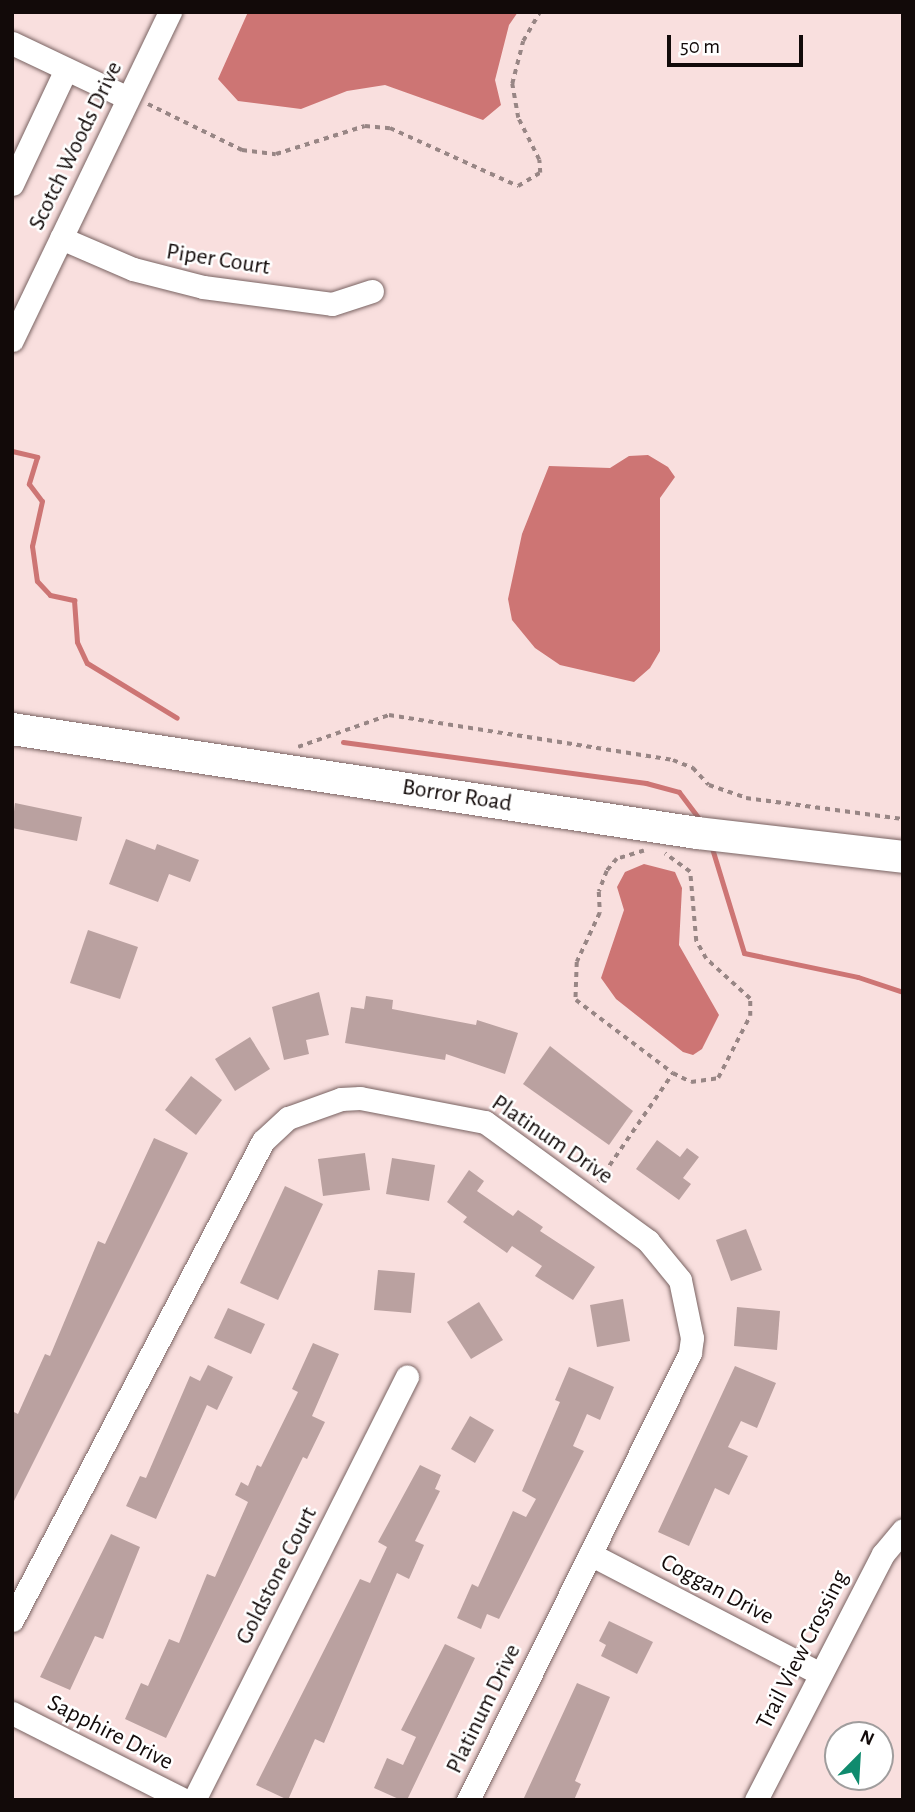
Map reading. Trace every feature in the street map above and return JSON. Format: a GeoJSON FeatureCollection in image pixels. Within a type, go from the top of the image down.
{"type":"FeatureCollection","features":[{"type":"Feature","properties":{"kind":"street","name":"Scotch Woods Drive"},"geometry":{"type":"LineString","coordinates":[[12,340],[170,12]]}},
{"type":"Feature","properties":{"kind":"street"},"geometry":{"type":"LineString","coordinates":[[12,43],[129,97]]}},
{"type":"Feature","properties":{"kind":"street"},"geometry":{"type":"LineString","coordinates":[[12,184],[66,69]]}},
{"type":"Feature","properties":{"kind":"street","name":"Piper Court"},"geometry":{"type":"LineString","coordinates":[[61,238],[133,269],[203,287],[332,303],[372,291]]}},
{"type":"Feature","properties":{"kind":"street","name":"Borror Road"},"geometry":{"type":"LineString","coordinates":[[12,729],[706,834],[903,857]]}},
{"type":"Feature","properties":{"kind":"street","name":"Platinum Drive"},"geometry":{"type":"LineString","coordinates":[[12,1620],[248,1163],[288,1118],[326,1102],[360,1098],[466,1115],[507,1136],[588,1195],[664,1258],[687,1299],[692,1338],[691,1353],[468,1800]]}},
{"type":"Feature","properties":{"kind":"street","name":"Goldstone Court"},"geometry":{"type":"LineString","coordinates":[[194,1800],[407,1377]]}},
{"type":"Feature","properties":{"kind":"street","name":"Trail View Crossing"},"geometry":{"type":"LineString","coordinates":[[756,1800],[819,1673],[883,1554],[903,1530]]}},
{"type":"Feature","properties":{"kind":"street","name":"Coggan Drive"},"geometry":{"type":"LineString","coordinates":[[590,1554],[819,1673]]}},
{"type":"Feature","properties":{"kind":"street","name":"Sapphire Drive"},"geometry":{"type":"LineString","coordinates":[[12,1713],[184,1800]]}},
{"type":"Feature","properties":{"kind":"path"},"geometry":{"type":"LineString","coordinates":[[129,97],[242,149],[276,155],[365,125],[390,128],[518,186],[540,173],[539,160],[518,118],[512,84],[523,41],[540,12]]}},
{"type":"Feature","properties":{"kind":"path"},"geometry":{"type":"LineString","coordinates":[[289,750],[389,715],[673,760],[693,768],[709,785],[746,797],[903,819]]}},
{"type":"Feature","properties":{"kind":"path"},"geometry":{"type":"LineString","coordinates":[[649,851],[617,859],[607,871],[599,892],[600,914],[577,962],[576,1000],[673,1073],[691,1082],[718,1078],[750,1016],[750,999],[706,959],[696,941],[690,872],[658,851]]}},
{"type":"Feature","properties":{"kind":"path"},"geometry":{"type":"LineString","coordinates":[[588,1195],[673,1073]]}},
{"type":"Feature","properties":{"kind":"shaded area"},"geometry":{"type":"Polygon","coordinates":[[[248,12],[518,12],[509,25],[495,80],[501,105],[483,120],[385,85],[347,91],[301,109],[238,101],[218,79],[248,12]]]}},
{"type":"Feature","properties":{"kind":"shaded area"},"geometry":{"type":"Polygon","coordinates":[[[648,455],[668,467],[675,477],[660,498],[660,651],[650,668],[634,682],[560,665],[535,648],[512,620],[508,599],[522,534],[549,466],[610,468],[629,456],[648,455]]]}},
{"type":"Feature","properties":{"kind":"shaded area"},"geometry":{"type":"Polygon","coordinates":[[[644,864],[675,872],[682,888],[679,945],[719,1015],[702,1049],[693,1055],[683,1052],[616,999],[601,978],[624,910],[617,887],[625,872],[644,864]]]}},
{"type":"Feature","properties":{"kind":"building"},"geometry":{"type":"Polygon","coordinates":[[[15,803],[82,817],[77,841],[12,828],[15,803]]]}},
{"type":"Feature","properties":{"kind":"building"},"geometry":{"type":"Polygon","coordinates":[[[126,839],[155,850],[157,844],[199,860],[190,882],[169,874],[158,902],[109,884],[126,839]]]}},
{"type":"Feature","properties":{"kind":"building"},"geometry":{"type":"Polygon","coordinates":[[[88,930],[138,947],[120,999],[70,983],[88,930]]]}},
{"type":"Feature","properties":{"kind":"building"},"geometry":{"type":"Polygon","coordinates":[[[319,992],[329,1035],[306,1040],[309,1054],[284,1060],[272,1007],[319,992]]]}},
{"type":"Feature","properties":{"kind":"building"},"geometry":{"type":"Polygon","coordinates":[[[366,996],[393,1000],[392,1009],[476,1025],[477,1020],[518,1033],[505,1074],[446,1054],[445,1060],[345,1043],[351,1007],[364,1009],[366,996]]]}},
{"type":"Feature","properties":{"kind":"building"},"geometry":{"type":"Polygon","coordinates":[[[250,1037],[270,1069],[235,1091],[215,1059],[250,1037]]]}},
{"type":"Feature","properties":{"kind":"building"},"geometry":{"type":"Polygon","coordinates":[[[550,1046],[633,1111],[609,1145],[523,1084],[550,1046]]]}},
{"type":"Feature","properties":{"kind":"building"},"geometry":{"type":"Polygon","coordinates":[[[191,1076],[222,1100],[196,1135],[165,1110],[191,1076]]]}},
{"type":"Feature","properties":{"kind":"building"},"geometry":{"type":"Polygon","coordinates":[[[154,1138],[188,1153],[12,1505],[12,1411],[18,1414],[45,1354],[50,1356],[98,1241],[105,1244],[154,1138]]]}},
{"type":"Feature","properties":{"kind":"building"},"geometry":{"type":"Polygon","coordinates":[[[657,1140],[680,1157],[687,1148],[699,1157],[683,1178],[691,1184],[679,1200],[636,1169],[657,1140]]]}},
{"type":"Feature","properties":{"kind":"building"},"geometry":{"type":"Polygon","coordinates":[[[365,1153],[370,1190],[323,1196],[318,1159],[365,1153]]]}},
{"type":"Feature","properties":{"kind":"building"},"geometry":{"type":"Polygon","coordinates":[[[392,1158],[435,1165],[429,1201],[386,1194],[392,1158]]]}},
{"type":"Feature","properties":{"kind":"building"},"geometry":{"type":"Polygon","coordinates":[[[469,1170],[484,1181],[477,1191],[513,1216],[518,1210],[543,1227],[540,1231],[595,1267],[573,1300],[535,1276],[542,1266],[512,1246],[507,1253],[463,1222],[467,1217],[447,1202],[469,1170]]]}},
{"type":"Feature","properties":{"kind":"building"},"geometry":{"type":"Polygon","coordinates":[[[285,1186],[323,1204],[278,1300],[240,1283],[285,1186]]]}},
{"type":"Feature","properties":{"kind":"building"},"geometry":{"type":"Polygon","coordinates":[[[746,1229],[762,1270],[731,1281],[716,1240],[746,1229]]]}},
{"type":"Feature","properties":{"kind":"building"},"geometry":{"type":"Polygon","coordinates":[[[378,1270],[415,1273],[411,1313],[374,1310],[378,1270]]]}},
{"type":"Feature","properties":{"kind":"building"},"geometry":{"type":"Polygon","coordinates":[[[623,1299],[630,1341],[597,1347],[590,1305],[623,1299]]]}},
{"type":"Feature","properties":{"kind":"building"},"geometry":{"type":"Polygon","coordinates":[[[479,1302],[503,1340],[471,1359],[447,1322],[479,1302]]]}},
{"type":"Feature","properties":{"kind":"building"},"geometry":{"type":"Polygon","coordinates":[[[737,1307],[780,1311],[777,1350],[734,1346],[737,1307]]]}},
{"type":"Feature","properties":{"kind":"building"},"geometry":{"type":"Polygon","coordinates":[[[228,1308],[265,1324],[251,1354],[214,1338],[228,1308]]]}},
{"type":"Feature","properties":{"kind":"building"},"geometry":{"type":"Polygon","coordinates":[[[313,1343],[339,1354],[312,1416],[325,1422],[307,1459],[303,1457],[166,1738],[125,1719],[141,1683],[148,1686],[169,1639],[179,1643],[207,1574],[215,1577],[248,1502],[235,1495],[241,1482],[248,1486],[257,1465],[261,1467],[298,1392],[292,1389],[313,1343]]]}},
{"type":"Feature","properties":{"kind":"building"},"geometry":{"type":"Polygon","coordinates":[[[208,1365],[233,1377],[217,1410],[207,1405],[156,1519],[126,1506],[140,1476],[146,1478],[190,1376],[200,1381],[208,1365]]]}},
{"type":"Feature","properties":{"kind":"building"},"geometry":{"type":"Polygon","coordinates":[[[735,1366],[776,1383],[757,1428],[741,1421],[728,1447],[748,1456],[729,1495],[715,1488],[689,1546],[658,1532],[735,1366]]]}},
{"type":"Feature","properties":{"kind":"building"},"geometry":{"type":"Polygon","coordinates":[[[569,1367],[614,1387],[600,1420],[587,1414],[573,1446],[584,1451],[499,1619],[487,1614],[481,1629],[457,1618],[472,1584],[478,1587],[513,1511],[526,1517],[536,1499],[522,1491],[560,1402],[555,1400],[569,1367]]]}},
{"type":"Feature","properties":{"kind":"building"},"geometry":{"type":"Polygon","coordinates":[[[470,1416],[494,1430],[475,1463],[451,1449],[470,1416]]]}},
{"type":"Feature","properties":{"kind":"building"},"geometry":{"type":"Polygon","coordinates":[[[420,1465],[441,1475],[435,1489],[440,1491],[415,1541],[424,1545],[409,1579],[397,1573],[324,1743],[315,1739],[288,1800],[256,1785],[360,1579],[370,1583],[387,1547],[378,1542],[420,1465]]]}},
{"type":"Feature","properties":{"kind":"building"},"geometry":{"type":"Polygon","coordinates":[[[111,1534],[140,1547],[103,1639],[95,1636],[70,1690],[40,1677],[111,1534]]]}},
{"type":"Feature","properties":{"kind":"building"},"geometry":{"type":"Polygon","coordinates":[[[609,1621],[653,1642],[637,1674],[601,1656],[606,1645],[599,1641],[609,1621]]]}},
{"type":"Feature","properties":{"kind":"building"},"geometry":{"type":"Polygon","coordinates":[[[445,1644],[475,1658],[407,1800],[401,1800],[374,1788],[387,1758],[403,1765],[416,1737],[401,1730],[445,1644]]]}},
{"type":"Feature","properties":{"kind":"building"},"geometry":{"type":"Polygon","coordinates":[[[577,1683],[610,1697],[575,1781],[581,1784],[574,1800],[523,1800],[577,1683]]]}},
{"type":"Feature","properties":{"kind":"waterway"},"geometry":{"type":"LineString","coordinates":[[12,451],[37,457],[29,484],[42,501],[32,546],[37,581],[50,595],[74,600],[77,642],[87,663],[177,718]]}},
{"type":"Feature","properties":{"kind":"waterway"},"geometry":{"type":"LineString","coordinates":[[343,742],[646,783],[679,792],[702,823]]}},
{"type":"Feature","properties":{"kind":"waterway"},"geometry":{"type":"LineString","coordinates":[[711,845],[744,953],[858,977],[903,992]]}}]}
